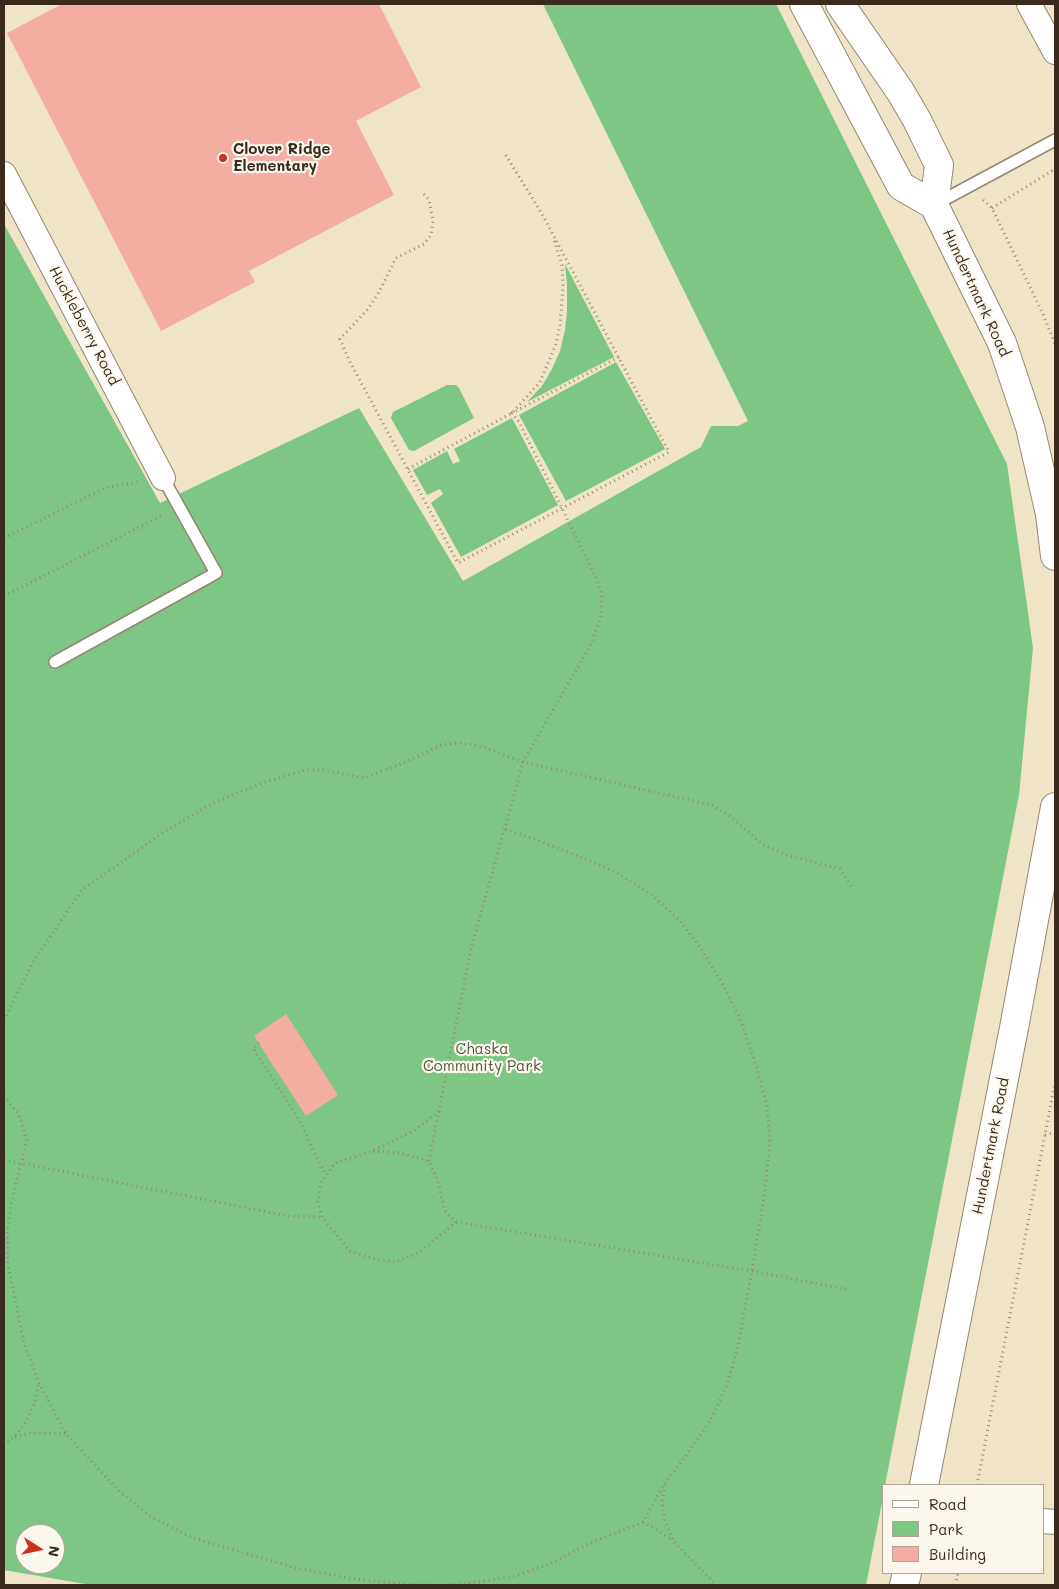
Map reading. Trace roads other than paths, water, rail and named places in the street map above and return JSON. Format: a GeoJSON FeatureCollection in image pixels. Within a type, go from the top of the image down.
{"type":"FeatureCollection","features":[{"type":"Feature","properties":{"kind":"street"},"geometry":{"type":"LineString","coordinates":[[804,4],[901,186],[934,205],[939,165],[917,120],[900,91],[840,4]]}},
{"type":"Feature","properties":{"kind":"street"},"geometry":{"type":"LineString","coordinates":[[1029,4],[1055,52]]}},
{"type":"Feature","properties":{"kind":"street","name":"Huckleberry Road"},"geometry":{"type":"LineString","coordinates":[[4,174],[164,478]]}},
{"type":"Feature","properties":{"kind":"street","name":"Hundertmark Road"},"geometry":{"type":"LineString","coordinates":[[934,205],[1002,343],[1030,427],[1050,514],[1055,556]]}},
{"type":"Feature","properties":{"kind":"street","name":"Hundertmark Road"},"geometry":{"type":"LineString","coordinates":[[924,1484],[1016,1018],[1055,807]]}},
{"type":"Feature","properties":{"kind":"lane"},"geometry":{"type":"LineString","coordinates":[[934,205],[1055,140]]}},
{"type":"Feature","properties":{"kind":"lane"},"geometry":{"type":"LineString","coordinates":[[55,662],[216,572],[164,478]]}},
{"type":"Feature","properties":{"kind":"place","name":"Clover Ridge Elementary"},"geometry":{"type":"Point","coordinates":[223,158]}},
{"type":"Feature","properties":{"kind":"park label","name":"Chaska Community Park"},"geometry":{"type":"Point","coordinates":[482,1058]}}]}
